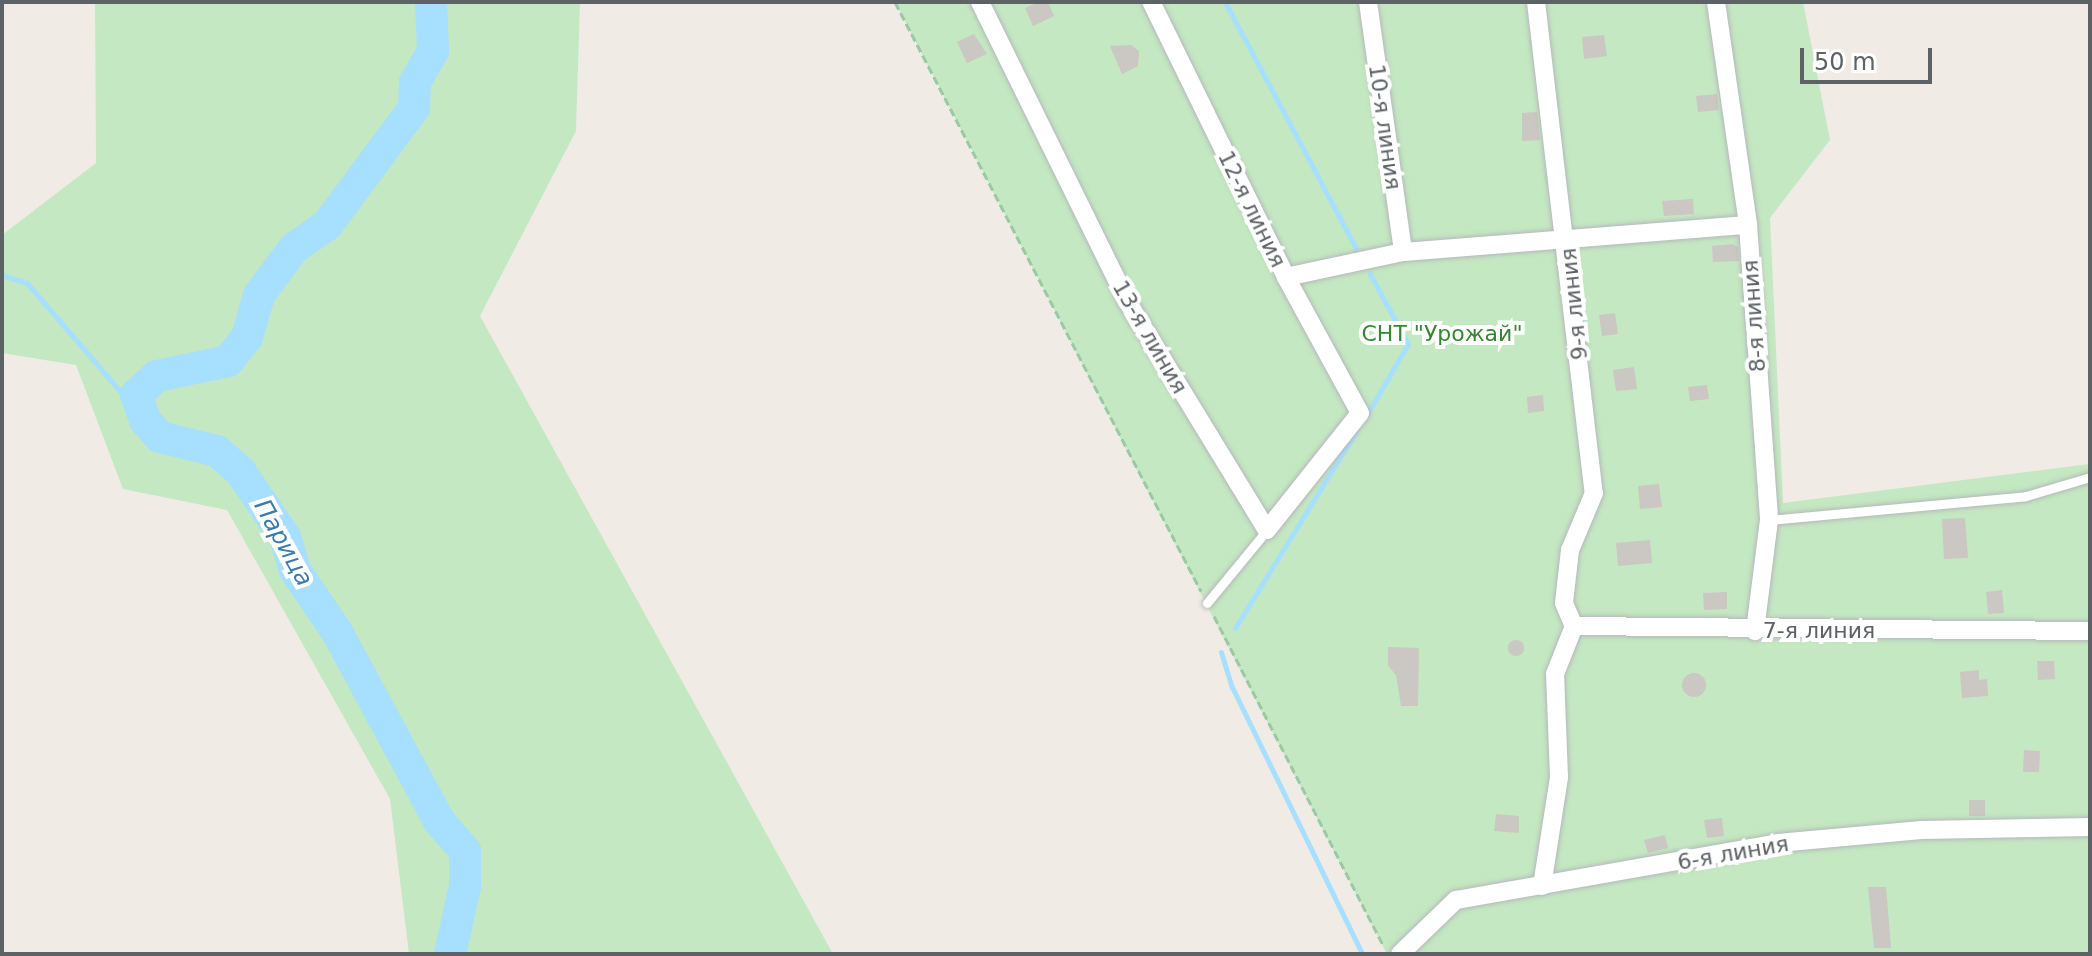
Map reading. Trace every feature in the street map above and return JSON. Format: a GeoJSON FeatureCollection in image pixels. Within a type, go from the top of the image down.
{"type":"FeatureCollection","features":[{"type":"Feature","properties":{"kind":"street","name":"13-я линия"},"geometry":{"type":"LineString","coordinates":[[980,2],[1127,301],[1267,530]]}},
{"type":"Feature","properties":{"kind":"street","name":"12-я линия"},"geometry":{"type":"LineString","coordinates":[[1151,2],[1286,277],[1360,413],[1267,530]]}},
{"type":"Feature","properties":{"kind":"street","name":"10-я линия"},"geometry":{"type":"LineString","coordinates":[[1368,2],[1403,252]]}},
{"type":"Feature","properties":{"kind":"street","name":"9-я линия"},"geometry":{"type":"LineString","coordinates":[[1536,2],[1566,235],[1594,493],[1570,550],[1564,603],[1574,626]]}},
{"type":"Feature","properties":{"kind":"street","name":"8-я линия"},"geometry":{"type":"LineString","coordinates":[[1716,2],[1748,225],[1769,520],[1755,631]]}},
{"type":"Feature","properties":{"kind":"street"},"geometry":{"type":"LineString","coordinates":[[1286,277],[1403,252],[1566,235],[1748,225]]}},
{"type":"Feature","properties":{"kind":"street"},"geometry":{"type":"LineString","coordinates":[[1542,886],[1559,777],[1555,674],[1574,626]]}},
{"type":"Feature","properties":{"kind":"street","name":"7-я линия"},"geometry":{"type":"LineString","coordinates":[[1574,626],[1755,631],[2090,631]]}},
{"type":"Feature","properties":{"kind":"street","name":"6-я линия"},"geometry":{"type":"LineString","coordinates":[[1400,954],[1456,900],[1778,843],[1921,830],[2090,827]]}},
{"type":"Feature","properties":{"kind":"lane"},"geometry":{"type":"LineString","coordinates":[[1769,520],[2026,496],[2090,477]]}},
{"type":"Feature","properties":{"kind":"lane"},"geometry":{"type":"LineString","coordinates":[[1207,603],[1267,530]]}},
{"type":"Feature","properties":{"kind":"path"},"geometry":{"type":"LineString","coordinates":[[895,2],[1387,954]]}},
{"type":"Feature","properties":{"kind":"green space"},"geometry":{"type":"Polygon","coordinates":[[[95,2],[580,2],[576,131],[480,316],[833,954],[409,954],[390,799],[227,510],[123,489],[76,365],[2,353],[2,235],[96,163],[95,2]]]}},
{"type":"Feature","properties":{"kind":"green space","name":"СНТ \"Урожай\""},"geometry":{"type":"Polygon","coordinates":[[[895,2],[1803,2],[1830,140],[1770,218],[1783,503],[2090,464],[2090,954],[1387,954],[895,2]]]}},
{"type":"Feature","properties":{"kind":"building"},"geometry":{"type":"Polygon","coordinates":[[[1048,2],[1054,16],[1033,26],[1025,8],[1048,2]]]}},
{"type":"Feature","properties":{"kind":"building"},"geometry":{"type":"Polygon","coordinates":[[[974,34],[987,54],[967,63],[957,42],[974,34]]]}},
{"type":"Feature","properties":{"kind":"building"},"geometry":{"type":"Polygon","coordinates":[[[1604,35],[1607,56],[1584,59],[1582,37],[1604,35]]]}},
{"type":"Feature","properties":{"kind":"building"},"geometry":{"type":"Polygon","coordinates":[[[1131,45],[1139,51],[1138,66],[1122,74],[1110,46],[1131,45]]]}},
{"type":"Feature","properties":{"kind":"building"},"geometry":{"type":"Polygon","coordinates":[[[1717,94],[1719,110],[1698,112],[1696,96],[1717,94]]]}},
{"type":"Feature","properties":{"kind":"building"},"geometry":{"type":"Polygon","coordinates":[[[1537,112],[1540,140],[1522,141],[1522,113],[1537,112]]]}},
{"type":"Feature","properties":{"kind":"building"},"geometry":{"type":"Polygon","coordinates":[[[1693,199],[1694,214],[1664,216],[1662,201],[1693,199]]]}},
{"type":"Feature","properties":{"kind":"building"},"geometry":{"type":"Polygon","coordinates":[[[1732,244],[1738,247],[1739,261],[1713,262],[1712,246],[1732,244]]]}},
{"type":"Feature","properties":{"kind":"building"},"geometry":{"type":"Polygon","coordinates":[[[1615,313],[1618,334],[1602,336],[1599,315],[1615,313]]]}},
{"type":"Feature","properties":{"kind":"building"},"geometry":{"type":"Polygon","coordinates":[[[1634,367],[1637,389],[1616,391],[1613,370],[1634,367]]]}},
{"type":"Feature","properties":{"kind":"building"},"geometry":{"type":"Polygon","coordinates":[[[1707,385],[1709,399],[1690,401],[1688,387],[1707,385]]]}},
{"type":"Feature","properties":{"kind":"building"},"geometry":{"type":"Polygon","coordinates":[[[1543,395],[1544,411],[1528,413],[1527,397],[1543,395]]]}},
{"type":"Feature","properties":{"kind":"building"},"geometry":{"type":"Polygon","coordinates":[[[1659,484],[1662,507],[1640,509],[1638,486],[1659,484]]]}},
{"type":"Feature","properties":{"kind":"building"},"geometry":{"type":"Polygon","coordinates":[[[1965,518],[1968,558],[1944,559],[1942,519],[1965,518]]]}},
{"type":"Feature","properties":{"kind":"building"},"geometry":{"type":"Polygon","coordinates":[[[1650,540],[1652,563],[1618,566],[1616,543],[1650,540]]]}},
{"type":"Feature","properties":{"kind":"building"},"geometry":{"type":"Polygon","coordinates":[[[2002,590],[2004,613],[1988,614],[1986,592],[2002,590]]]}},
{"type":"Feature","properties":{"kind":"building"},"geometry":{"type":"Polygon","coordinates":[[[1727,592],[1727,609],[1704,610],[1703,593],[1727,592]]]}},
{"type":"Feature","properties":{"kind":"building"},"geometry":{"type":"Polygon","coordinates":[[[1516,640],[1522,642],[1522,654],[1516,656],[1510,654],[1508,648],[1510,642],[1516,640]]]}},
{"type":"Feature","properties":{"kind":"building"},"geometry":{"type":"Polygon","coordinates":[[[1388,647],[1419,648],[1418,706],[1401,706],[1396,675],[1388,666],[1388,647]]]}},
{"type":"Feature","properties":{"kind":"building"},"geometry":{"type":"Polygon","coordinates":[[[2037,661],[2054,661],[2055,679],[2038,680],[2037,661]]]}},
{"type":"Feature","properties":{"kind":"building"},"geometry":{"type":"Polygon","coordinates":[[[1979,670],[1979,680],[1987,679],[1988,696],[1962,698],[1960,672],[1979,670]]]}},
{"type":"Feature","properties":{"kind":"building"},"geometry":{"type":"Polygon","coordinates":[[[1694,673],[1703,676],[1706,685],[1703,694],[1694,697],[1685,694],[1682,685],[1685,676],[1694,673]]]}},
{"type":"Feature","properties":{"kind":"building"},"geometry":{"type":"Polygon","coordinates":[[[2024,750],[2040,751],[2039,772],[2023,772],[2024,750]]]}},
{"type":"Feature","properties":{"kind":"building"},"geometry":{"type":"Polygon","coordinates":[[[1969,800],[1985,800],[1985,816],[1969,816],[1969,800]]]}},
{"type":"Feature","properties":{"kind":"building"},"geometry":{"type":"Polygon","coordinates":[[[1496,814],[1519,816],[1519,833],[1494,831],[1496,814]]]}},
{"type":"Feature","properties":{"kind":"building"},"geometry":{"type":"Polygon","coordinates":[[[1722,818],[1724,836],[1707,838],[1704,820],[1722,818]]]}},
{"type":"Feature","properties":{"kind":"building"},"geometry":{"type":"Polygon","coordinates":[[[1665,835],[1668,848],[1648,853],[1644,840],[1665,835]]]}},
{"type":"Feature","properties":{"kind":"building"},"geometry":{"type":"Polygon","coordinates":[[[1868,887],[1886,887],[1891,948],[1874,948],[1868,887]]]}},
{"type":"Feature","properties":{"kind":"waterway","name":"Парица"},"geometry":{"type":"LineString","coordinates":[[431,2],[433,51],[415,82],[414,108],[327,225],[294,248],[259,295],[247,337],[228,361],[157,376],[136,395],[145,420],[160,437],[217,451],[240,471],[285,537],[295,570],[337,632],[439,821],[465,851],[465,886],[450,954]]}},
{"type":"Feature","properties":{"kind":"waterway"},"geometry":{"type":"LineString","coordinates":[[1225,2],[1356,248]]}},
{"type":"Feature","properties":{"kind":"waterway"},"geometry":{"type":"LineString","coordinates":[[1366,416],[1408,344],[1370,274]]}},
{"type":"Feature","properties":{"kind":"waterway"},"geometry":{"type":"LineString","coordinates":[[2,275],[27,283],[145,420]]}},
{"type":"Feature","properties":{"kind":"waterway"},"geometry":{"type":"LineString","coordinates":[[1235,628],[1356,431]]}},
{"type":"Feature","properties":{"kind":"waterway"},"geometry":{"type":"LineString","coordinates":[[1221,652],[1232,687],[1362,954]]}}]}
